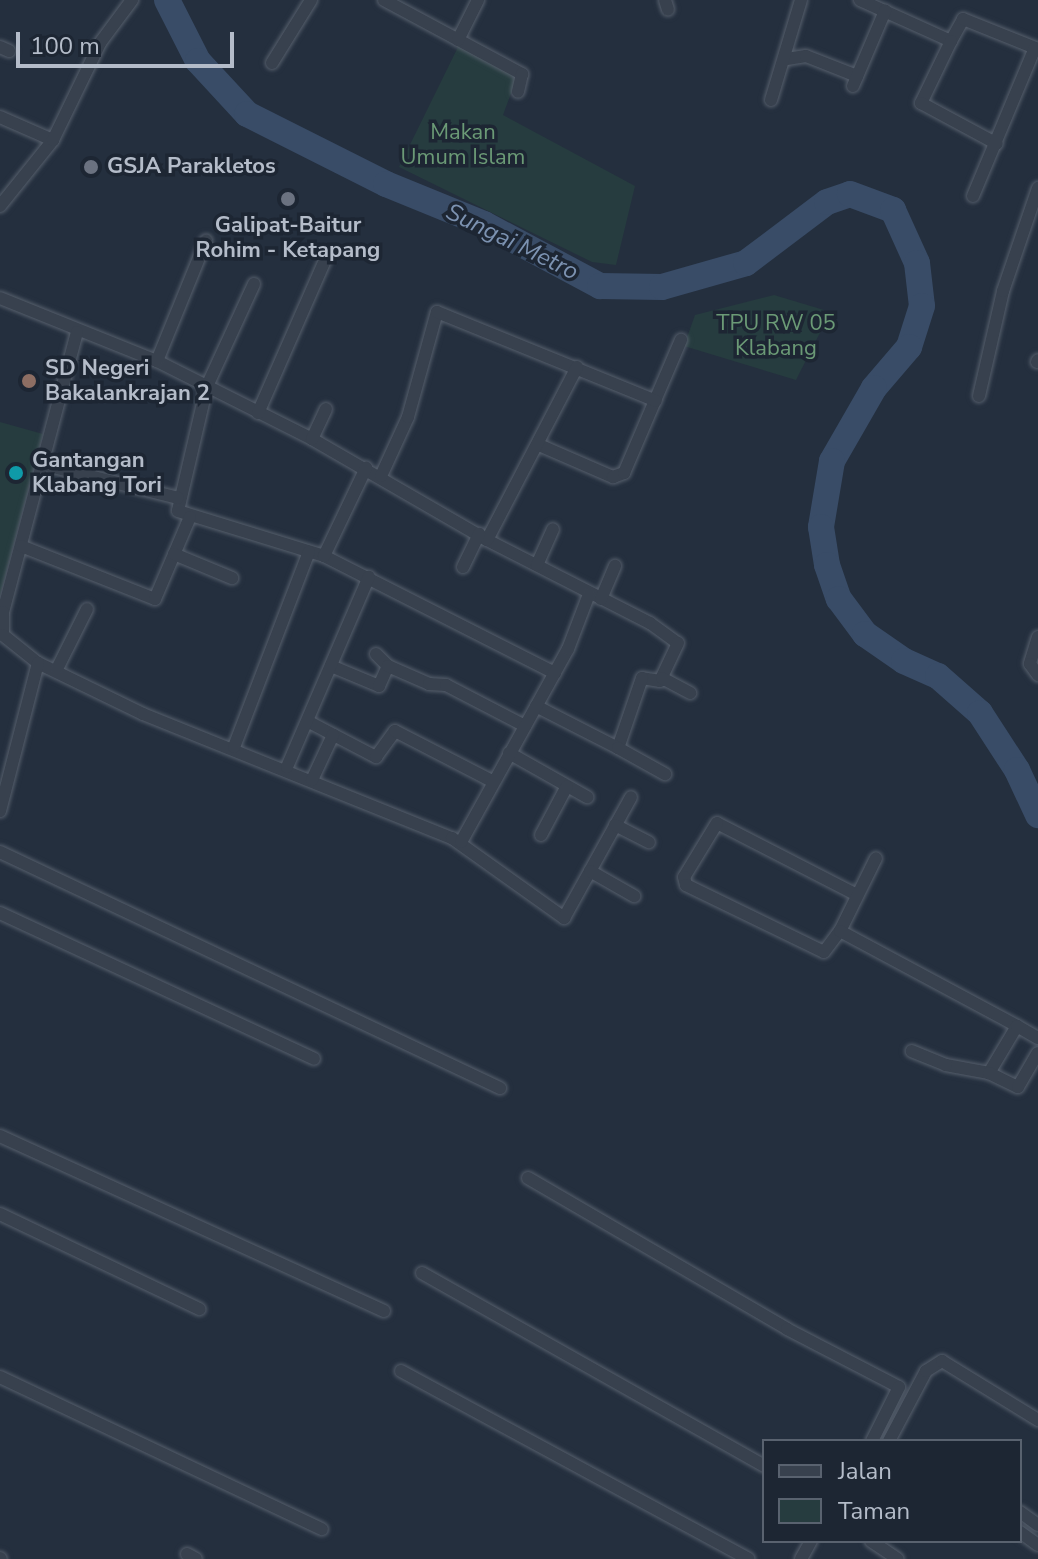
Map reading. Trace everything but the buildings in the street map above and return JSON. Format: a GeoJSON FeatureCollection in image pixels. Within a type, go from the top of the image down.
{"type":"FeatureCollection","features":[{"type":"Feature","properties":{"kind":"street"},"geometry":{"type":"LineString","coordinates":[[0,206],[53,140],[100,43],[132,0]]}},
{"type":"Feature","properties":{"kind":"street"},"geometry":{"type":"LineString","coordinates":[[272,63],[311,0]]}},
{"type":"Feature","properties":{"kind":"street"},"geometry":{"type":"LineString","coordinates":[[384,0],[522,74],[518,92]]}},
{"type":"Feature","properties":{"kind":"street"},"geometry":{"type":"LineString","coordinates":[[458,40],[478,0]]}},
{"type":"Feature","properties":{"kind":"street"},"geometry":{"type":"LineString","coordinates":[[787,59],[783,57],[801,0]]}},
{"type":"Feature","properties":{"kind":"street"},"geometry":{"type":"LineString","coordinates":[[860,0],[951,41]]}},
{"type":"Feature","properties":{"kind":"street"},"geometry":{"type":"LineString","coordinates":[[787,59],[806,56],[855,81],[885,11]]}},
{"type":"Feature","properties":{"kind":"street"},"geometry":{"type":"LineString","coordinates":[[973,196],[997,144],[1037,48],[963,19],[921,103],[997,144]]}},
{"type":"Feature","properties":{"kind":"street"},"geometry":{"type":"LineString","coordinates":[[771,100],[787,59]]}},
{"type":"Feature","properties":{"kind":"street"},"geometry":{"type":"LineString","coordinates":[[0,117],[53,140]]}},
{"type":"Feature","properties":{"kind":"street"},"geometry":{"type":"LineString","coordinates":[[979,396],[1003,291],[1036,206],[1038,188]]}},
{"type":"Feature","properties":{"kind":"street"},"geometry":{"type":"LineString","coordinates":[[157,361],[206,241]]}},
{"type":"Feature","properties":{"kind":"street"},"geometry":{"type":"LineString","coordinates":[[258,413],[327,256]]}},
{"type":"Feature","properties":{"kind":"street"},"geometry":{"type":"LineString","coordinates":[[254,284],[207,386],[178,498],[178,511],[324,556],[555,673]]}},
{"type":"Feature","properties":{"kind":"street"},"geometry":{"type":"LineString","coordinates":[[0,298],[77,332],[157,361],[312,439],[483,537],[677,641],[662,678],[657,682],[642,678],[618,748]]}},
{"type":"Feature","properties":{"kind":"street"},"geometry":{"type":"LineString","coordinates":[[381,476],[408,417],[437,312],[656,401]]}},
{"type":"Feature","properties":{"kind":"street"},"geometry":{"type":"LineString","coordinates":[[77,332],[1,625],[3,635],[38,663],[57,669],[143,714],[287,767],[315,772],[461,842],[564,918],[631,797]]}},
{"type":"Feature","properties":{"kind":"street"},"geometry":{"type":"LineString","coordinates":[[539,445],[619,476],[656,401],[681,340]]}},
{"type":"Feature","properties":{"kind":"street"},"geometry":{"type":"LineString","coordinates":[[463,567],[539,445],[577,367]]}},
{"type":"Feature","properties":{"kind":"street"},"geometry":{"type":"LineString","coordinates":[[312,439],[326,409]]}},
{"type":"Feature","properties":{"kind":"street"},"geometry":{"type":"LineString","coordinates":[[41,464],[178,498]]}},
{"type":"Feature","properties":{"kind":"street"},"geometry":{"type":"LineString","coordinates":[[324,556],[366,468]]}},
{"type":"Feature","properties":{"kind":"street"},"geometry":{"type":"LineString","coordinates":[[21,546],[155,599],[190,517]]}},
{"type":"Feature","properties":{"kind":"street"},"geometry":{"type":"LineString","coordinates":[[537,565],[553,529]]}},
{"type":"Feature","properties":{"kind":"street"},"geometry":{"type":"LineString","coordinates":[[234,747],[309,552]]}},
{"type":"Feature","properties":{"kind":"street"},"geometry":{"type":"LineString","coordinates":[[174,554],[232,578]]}},
{"type":"Feature","properties":{"kind":"street"},"geometry":{"type":"LineString","coordinates":[[461,842],[595,596],[615,566]]}},
{"type":"Feature","properties":{"kind":"street"},"geometry":{"type":"LineString","coordinates":[[287,767],[369,577]]}},
{"type":"Feature","properties":{"kind":"street"},"geometry":{"type":"LineString","coordinates":[[57,669],[87,609]]}},
{"type":"Feature","properties":{"kind":"street"},"geometry":{"type":"LineString","coordinates":[[1038,637],[1030,664],[1038,675]]}},
{"type":"Feature","properties":{"kind":"street"},"geometry":{"type":"LineString","coordinates":[[376,654],[388,666],[429,684],[446,685],[525,726]]}},
{"type":"Feature","properties":{"kind":"street"},"geometry":{"type":"LineString","coordinates":[[0,811],[6,764],[38,663]]}},
{"type":"Feature","properties":{"kind":"street"},"geometry":{"type":"LineString","coordinates":[[331,666],[379,686],[388,666]]}},
{"type":"Feature","properties":{"kind":"street"},"geometry":{"type":"LineString","coordinates":[[662,678],[690,693]]}},
{"type":"Feature","properties":{"kind":"street"},"geometry":{"type":"LineString","coordinates":[[536,706],[665,774]]}},
{"type":"Feature","properties":{"kind":"street"},"geometry":{"type":"LineString","coordinates":[[309,722],[376,757],[393,731],[494,782]]}},
{"type":"Feature","properties":{"kind":"street"},"geometry":{"type":"LineString","coordinates":[[315,772],[333,735]]}},
{"type":"Feature","properties":{"kind":"street"},"geometry":{"type":"LineString","coordinates":[[509,753],[587,797]]}},
{"type":"Feature","properties":{"kind":"street"},"geometry":{"type":"LineString","coordinates":[[541,835],[567,786]]}},
{"type":"Feature","properties":{"kind":"street"},"geometry":{"type":"LineString","coordinates":[[857,895],[717,823],[684,877],[686,885],[817,951],[829,950],[876,858]]}},
{"type":"Feature","properties":{"kind":"street"},"geometry":{"type":"LineString","coordinates":[[615,825],[649,842]]}},
{"type":"Feature","properties":{"kind":"street"},"geometry":{"type":"LineString","coordinates":[[0,852],[500,1088]]}},
{"type":"Feature","properties":{"kind":"street"},"geometry":{"type":"LineString","coordinates":[[590,871],[634,896]]}},
{"type":"Feature","properties":{"kind":"street"},"geometry":{"type":"LineString","coordinates":[[0,913],[314,1059]]}},
{"type":"Feature","properties":{"kind":"street"},"geometry":{"type":"LineString","coordinates":[[840,931],[1038,1038]]}},
{"type":"Feature","properties":{"kind":"street"},"geometry":{"type":"LineString","coordinates":[[989,1073],[1017,1026]]}},
{"type":"Feature","properties":{"kind":"street"},"geometry":{"type":"LineString","coordinates":[[912,1051],[946,1065],[989,1073],[1018,1087],[1038,1053]]}},
{"type":"Feature","properties":{"kind":"street"},"geometry":{"type":"LineString","coordinates":[[0,1136],[384,1311]]}},
{"type":"Feature","properties":{"kind":"street"},"geometry":{"type":"LineString","coordinates":[[528,1178],[787,1329],[899,1387],[873,1439]]}},
{"type":"Feature","properties":{"kind":"street"},"geometry":{"type":"LineString","coordinates":[[0,1214],[199,1309]]}},
{"type":"Feature","properties":{"kind":"street"},"geometry":{"type":"LineString","coordinates":[[422,1273],[762,1465]]}},
{"type":"Feature","properties":{"kind":"street"},"geometry":{"type":"LineString","coordinates":[[891,1437],[926,1371],[942,1361],[1038,1420]]}},
{"type":"Feature","properties":{"kind":"street"},"geometry":{"type":"LineString","coordinates":[[401,1371],[748,1559]]}},
{"type":"Feature","properties":{"kind":"street"},"geometry":{"type":"LineString","coordinates":[[0,1377],[322,1529]]}},
{"type":"Feature","properties":{"kind":"street"},"geometry":{"type":"LineString","coordinates":[[874,1543],[898,1559]]}},
{"type":"Feature","properties":{"kind":"green space","name":"Makan Umum Islam"},"geometry":{"type":"Polygon","coordinates":[[[460,43],[517,77],[503,115],[635,186],[616,265],[592,262],[399,167],[460,43]]]}},
{"type":"Feature","properties":{"kind":"green space","name":"TPU RW 05 Klabang"},"geometry":{"type":"Polygon","coordinates":[[[774,295],[824,310],[828,317],[796,380],[684,346],[695,315],[774,295]]]}},
{"type":"Feature","properties":{"kind":"green space"},"geometry":{"type":"Polygon","coordinates":[[[0,422],[43,434],[0,596],[0,422]]]}},
{"type":"Feature","properties":{"kind":"waterway","name":"Sungai Metro"},"geometry":{"type":"LineString","coordinates":[[167,0],[198,61],[247,114],[386,184],[484,224],[600,286],[662,287],[746,263],[827,202],[850,194],[893,210],[917,263],[922,306],[909,347],[874,388],[832,461],[821,527],[827,565],[839,599],[865,634],[904,661],[938,676],[980,713],[1017,770],[1038,815]]}},
{"type":"Feature","properties":{"kind":"place","name":"GSJA Parakletos"},"geometry":{"type":"Point","coordinates":[91,167]}},
{"type":"Feature","properties":{"kind":"place","name":"Galipat-Baitur Rohim - Ketapang"},"geometry":{"type":"Point","coordinates":[288,199]}},
{"type":"Feature","properties":{"kind":"place","name":"SD Negeri Bakalankrajan 2"},"geometry":{"type":"Point","coordinates":[29,381]}},
{"type":"Feature","properties":{"kind":"place","name":"Gantangan Klabang Tori"},"geometry":{"type":"Point","coordinates":[16,473]}}]}
